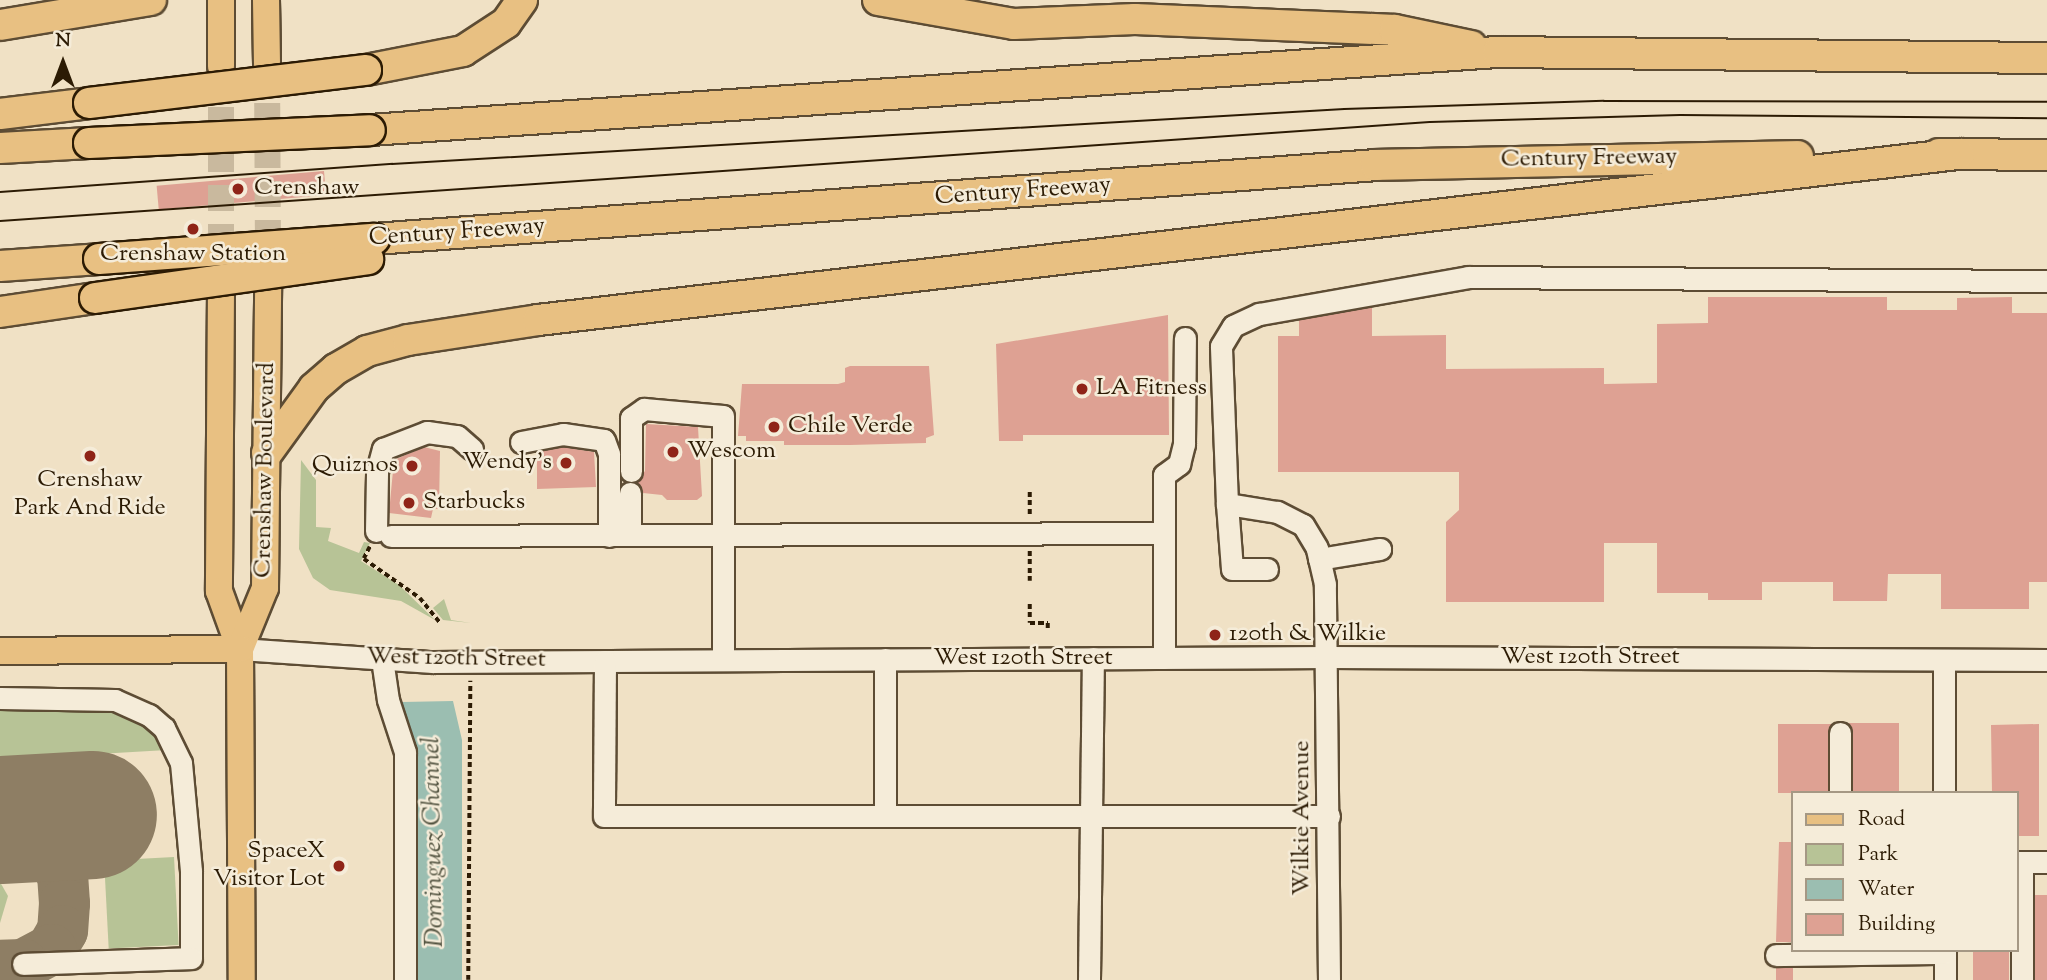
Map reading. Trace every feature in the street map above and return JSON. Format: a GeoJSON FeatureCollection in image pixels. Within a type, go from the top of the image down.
{"type":"FeatureCollection","features":[{"type":"Feature","properties":{"kind":"highway"},"geometry":{"type":"LineString","coordinates":[[0,25],[151,0]]}},
{"type":"Feature","properties":{"kind":"highway"},"geometry":{"type":"LineString","coordinates":[[0,114],[366,70],[463,51],[506,23],[522,0]]}},
{"type":"Feature","properties":{"kind":"highway"},"geometry":{"type":"LineString","coordinates":[[878,0],[1014,24],[1135,19],[1395,30],[1498,52]]}},
{"type":"Feature","properties":{"kind":"highway"},"geometry":{"type":"LineString","coordinates":[[0,148],[370,130],[1498,52],[2047,58]]}},
{"type":"Feature","properties":{"kind":"highway"},"geometry":{"type":"LineString","coordinates":[[267,453],[314,388],[336,369],[367,351],[408,340],[538,320],[1958,154]]}},
{"type":"Feature","properties":{"kind":"highway","name":"Century Freeway"},"geometry":{"type":"LineString","coordinates":[[0,266],[371,249],[536,228],[1376,165],[1958,154],[2047,155]]}},
{"type":"Feature","properties":{"kind":"highway"},"geometry":{"type":"LineString","coordinates":[[0,312],[95,298],[371,249]]}},
{"type":"Feature","properties":{"kind":"main road"},"geometry":{"type":"LineString","coordinates":[[221,0],[221,66]]}},
{"type":"Feature","properties":{"kind":"main road"},"geometry":{"type":"LineString","coordinates":[[266,0],[267,64]]}},
{"type":"Feature","properties":{"kind":"main road","name":"Crenshaw Boulevard"},"geometry":{"type":"LineString","coordinates":[[240,649],[265,589],[268,285]]}},
{"type":"Feature","properties":{"kind":"main road","name":"Crenshaw Boulevard"},"geometry":{"type":"LineString","coordinates":[[221,291],[219,591],[240,649],[242,980]]}},
{"type":"Feature","properties":{"kind":"main road","name":"West 120th Street"},"geometry":{"type":"LineString","coordinates":[[0,651],[240,649]]}},
{"type":"Feature","properties":{"kind":"street"},"geometry":{"type":"LineString","coordinates":[[1267,569],[1232,569],[1221,346],[1233,326],[1259,314],[1468,277],[2047,281]]}},
{"type":"Feature","properties":{"kind":"street"},"geometry":{"type":"LineString","coordinates":[[1164,658],[1164,475],[1180,464],[1184,444],[1185,338]]}},
{"type":"Feature","properties":{"kind":"street"},"geometry":{"type":"LineString","coordinates":[[620,535],[630,482],[631,418],[644,409],[723,416],[723,660]]}},
{"type":"Feature","properties":{"kind":"street"},"geometry":{"type":"LineString","coordinates":[[472,449],[457,436],[427,432],[383,449],[377,471],[380,537],[1164,533]]}},
{"type":"Feature","properties":{"kind":"street"},"geometry":{"type":"LineString","coordinates":[[521,442],[563,434],[604,440],[609,454],[620,535]]}},
{"type":"Feature","properties":{"kind":"street"},"geometry":{"type":"LineString","coordinates":[[1227,504],[1277,512],[1303,526],[1319,559],[1380,549]]}},
{"type":"Feature","properties":{"kind":"street","name":"Wilkie Avenue"},"geometry":{"type":"LineString","coordinates":[[1319,559],[1328,657],[1329,980]]}},
{"type":"Feature","properties":{"kind":"street","name":"West 120th Street"},"geometry":{"type":"LineString","coordinates":[[240,649],[470,662],[1328,657],[2047,660]]}},
{"type":"Feature","properties":{"kind":"street"},"geometry":{"type":"LineString","coordinates":[[1089,980],[1093,658]]}},
{"type":"Feature","properties":{"kind":"street"},"geometry":{"type":"LineString","coordinates":[[382,659],[388,700],[405,752],[405,980]]}},
{"type":"Feature","properties":{"kind":"street"},"geometry":{"type":"LineString","coordinates":[[885,816],[886,659]]}},
{"type":"Feature","properties":{"kind":"street"},"geometry":{"type":"LineString","coordinates":[[1944,660],[1944,791]]}},
{"type":"Feature","properties":{"kind":"street"},"geometry":{"type":"LineString","coordinates":[[605,661],[604,816],[1329,816]]}},
{"type":"Feature","properties":{"kind":"street"},"geometry":{"type":"LineString","coordinates":[[0,698],[115,700],[149,715],[164,728],[181,763],[191,871],[191,958],[23,964]]}},
{"type":"Feature","properties":{"kind":"street"},"geometry":{"type":"LineString","coordinates":[[1840,733],[1840,791]]}},
{"type":"Feature","properties":{"kind":"street"},"geometry":{"type":"LineString","coordinates":[[2022,980],[2020,862],[2047,862]]}},
{"type":"Feature","properties":{"kind":"street"},"geometry":{"type":"LineString","coordinates":[[1776,955],[1945,952],[1945,980]]}},
{"type":"Feature","properties":{"kind":"path"},"geometry":{"type":"LineString","coordinates":[[1031,492],[1031,524]]}},
{"type":"Feature","properties":{"kind":"path"},"geometry":{"type":"LineString","coordinates":[[380,537],[365,559],[420,598],[440,622]]}},
{"type":"Feature","properties":{"kind":"path"},"geometry":{"type":"LineString","coordinates":[[1030,547],[1030,581]]}},
{"type":"Feature","properties":{"kind":"path"},"geometry":{"type":"LineString","coordinates":[[1031,604],[1030,623],[1048,623],[1048,630]]}},
{"type":"Feature","properties":{"kind":"path"},"geometry":{"type":"LineString","coordinates":[[468,980],[470,662]]}},
{"type":"Feature","properties":{"kind":"green space"},"geometry":{"type":"Polygon","coordinates":[[[301,460],[316,480],[316,527],[331,528],[328,541],[359,553],[364,542],[370,543],[361,561],[399,585],[435,620],[401,601],[330,590],[313,578],[299,549],[301,460]]]}},
{"type":"Feature","properties":{"kind":"green space"},"geometry":{"type":"Polygon","coordinates":[[[444,599],[451,620],[471,623],[443,620],[433,608],[444,599]]]}},
{"type":"Feature","properties":{"kind":"green space"},"geometry":{"type":"Polygon","coordinates":[[[0,703],[112,706],[148,724],[167,750],[98,754],[97,762],[0,768],[0,703]]]}},
{"type":"Feature","properties":{"kind":"green space"},"geometry":{"type":"Polygon","coordinates":[[[174,857],[179,945],[109,949],[104,861],[174,857]]]}},
{"type":"Feature","properties":{"kind":"green space"},"geometry":{"type":"Polygon","coordinates":[[[0,882],[8,896],[0,923],[0,882]]]}},
{"type":"Feature","properties":{"kind":"water","name":"Dominguez Channel"},"geometry":{"type":"Polygon","coordinates":[[[453,701],[462,740],[462,980],[411,980],[411,750],[402,702],[453,701]]]}},
{"type":"Feature","properties":{"kind":"building"},"geometry":{"type":"Polygon","coordinates":[[[324,171],[326,195],[159,210],[157,186],[324,171]]]}},
{"type":"Feature","properties":{"kind":"building"},"geometry":{"type":"Polygon","coordinates":[[[1708,297],[1887,297],[1887,310],[1957,310],[1957,298],[2012,297],[2012,313],[2047,313],[2047,582],[2029,582],[2029,609],[1941,609],[1941,574],[1888,574],[1887,601],[1833,601],[1833,582],[1762,582],[1762,600],[1708,600],[1708,593],[1657,593],[1657,543],[1604,543],[1604,602],[1446,602],[1446,522],[1459,510],[1459,472],[1278,472],[1278,336],[1299,336],[1299,320],[1372,307],[1372,336],[1446,335],[1446,369],[1604,368],[1604,384],[1657,383],[1657,324],[1708,323],[1708,297]]]}},
{"type":"Feature","properties":{"kind":"building","name":"LA Fitness"},"geometry":{"type":"Polygon","coordinates":[[[1168,315],[1169,435],[1023,435],[1023,441],[999,441],[996,344],[1168,315]]]}},
{"type":"Feature","properties":{"kind":"building"},"geometry":{"type":"Polygon","coordinates":[[[929,366],[934,435],[926,438],[926,443],[850,445],[784,445],[784,441],[746,441],[746,436],[738,436],[742,384],[838,384],[845,382],[845,368],[929,366]]]}},
{"type":"Feature","properties":{"kind":"building","name":"Wescom"},"geometry":{"type":"Polygon","coordinates":[[[646,424],[698,427],[702,496],[697,500],[667,500],[662,495],[643,493],[637,482],[645,471],[646,424]]]}},
{"type":"Feature","properties":{"kind":"building"},"geometry":{"type":"Polygon","coordinates":[[[424,447],[440,451],[439,509],[433,509],[431,518],[389,513],[394,460],[424,447]]]}},
{"type":"Feature","properties":{"kind":"building","name":"Wendy's"},"geometry":{"type":"Polygon","coordinates":[[[563,447],[594,452],[596,487],[537,489],[537,452],[563,447]]]}},
{"type":"Feature","properties":{"kind":"building"},"geometry":{"type":"Polygon","coordinates":[[[1849,723],[1899,723],[1899,791],[1849,791],[1849,723]]]}},
{"type":"Feature","properties":{"kind":"building"},"geometry":{"type":"Polygon","coordinates":[[[1778,724],[1831,724],[1831,791],[1778,793],[1778,724]]]}},
{"type":"Feature","properties":{"kind":"building"},"geometry":{"type":"Polygon","coordinates":[[[2039,724],[2039,836],[2019,836],[2019,791],[1992,791],[1991,725],[2039,724]]]}},
{"type":"Feature","properties":{"kind":"building"},"geometry":{"type":"Polygon","coordinates":[[[1779,842],[1792,842],[1792,942],[1776,942],[1779,842]]]}},
{"type":"Feature","properties":{"kind":"building"},"geometry":{"type":"Polygon","coordinates":[[[2035,895],[2047,895],[2047,980],[2035,980],[2035,895]]]}},
{"type":"Feature","properties":{"kind":"building"},"geometry":{"type":"Polygon","coordinates":[[[1973,952],[2009,952],[2009,980],[1973,980],[1973,952]]]}},
{"type":"Feature","properties":{"kind":"building"},"geometry":{"type":"Polygon","coordinates":[[[1776,968],[1793,968],[1793,980],[1776,980],[1776,968]]]}},
{"type":"Feature","properties":{"kind":"taxiway"},"geometry":{"type":"LineString","coordinates":[[0,825],[45,846],[62,874],[64,903],[62,930],[51,949],[23,964],[0,965]]}},
{"type":"Feature","properties":{"kind":"runway"},"geometry":{"type":"LineString","coordinates":[[0,820],[93,815]]}},
{"type":"Feature","properties":{"kind":"tunnel"},"geometry":{"type":"LineString","coordinates":[[267,64],[268,266]]}},
{"type":"Feature","properties":{"kind":"tunnel"},"geometry":{"type":"LineString","coordinates":[[221,68],[221,271]]}},
{"type":"Feature","properties":{"kind":"tram line"},"geometry":{"type":"LineString","coordinates":[[0,192],[392,164],[1344,109],[1604,101],[2047,102]]}},
{"type":"Feature","properties":{"kind":"tram line"},"geometry":{"type":"LineString","coordinates":[[0,221],[1430,122],[1680,115],[2047,118]]}},
{"type":"Feature","properties":{"kind":"place","name":"Crenshaw"},"geometry":{"type":"Point","coordinates":[238,189]}},
{"type":"Feature","properties":{"kind":"place","name":"Crenshaw Station"},"geometry":{"type":"Point","coordinates":[193,229]}},
{"type":"Feature","properties":{"kind":"place","name":"LA Fitness"},"geometry":{"type":"Point","coordinates":[1082,389]}},
{"type":"Feature","properties":{"kind":"place","name":"Chile Verde"},"geometry":{"type":"Point","coordinates":[774,427]}},
{"type":"Feature","properties":{"kind":"place","name":"Wescom"},"geometry":{"type":"Point","coordinates":[673,452]}},
{"type":"Feature","properties":{"kind":"place","name":"Crenshaw Park And Ride"},"geometry":{"type":"Point","coordinates":[90,456]}},
{"type":"Feature","properties":{"kind":"place","name":"Wendy's"},"geometry":{"type":"Point","coordinates":[566,463]}},
{"type":"Feature","properties":{"kind":"place","name":"Quiznos"},"geometry":{"type":"Point","coordinates":[412,466]}},
{"type":"Feature","properties":{"kind":"place","name":"Starbucks"},"geometry":{"type":"Point","coordinates":[409,503]}},
{"type":"Feature","properties":{"kind":"place","name":"120th & Wilkie"},"geometry":{"type":"Point","coordinates":[1215,635]}},
{"type":"Feature","properties":{"kind":"place","name":"SpaceX Visitor Lot"},"geometry":{"type":"Point","coordinates":[339,866]}}]}
